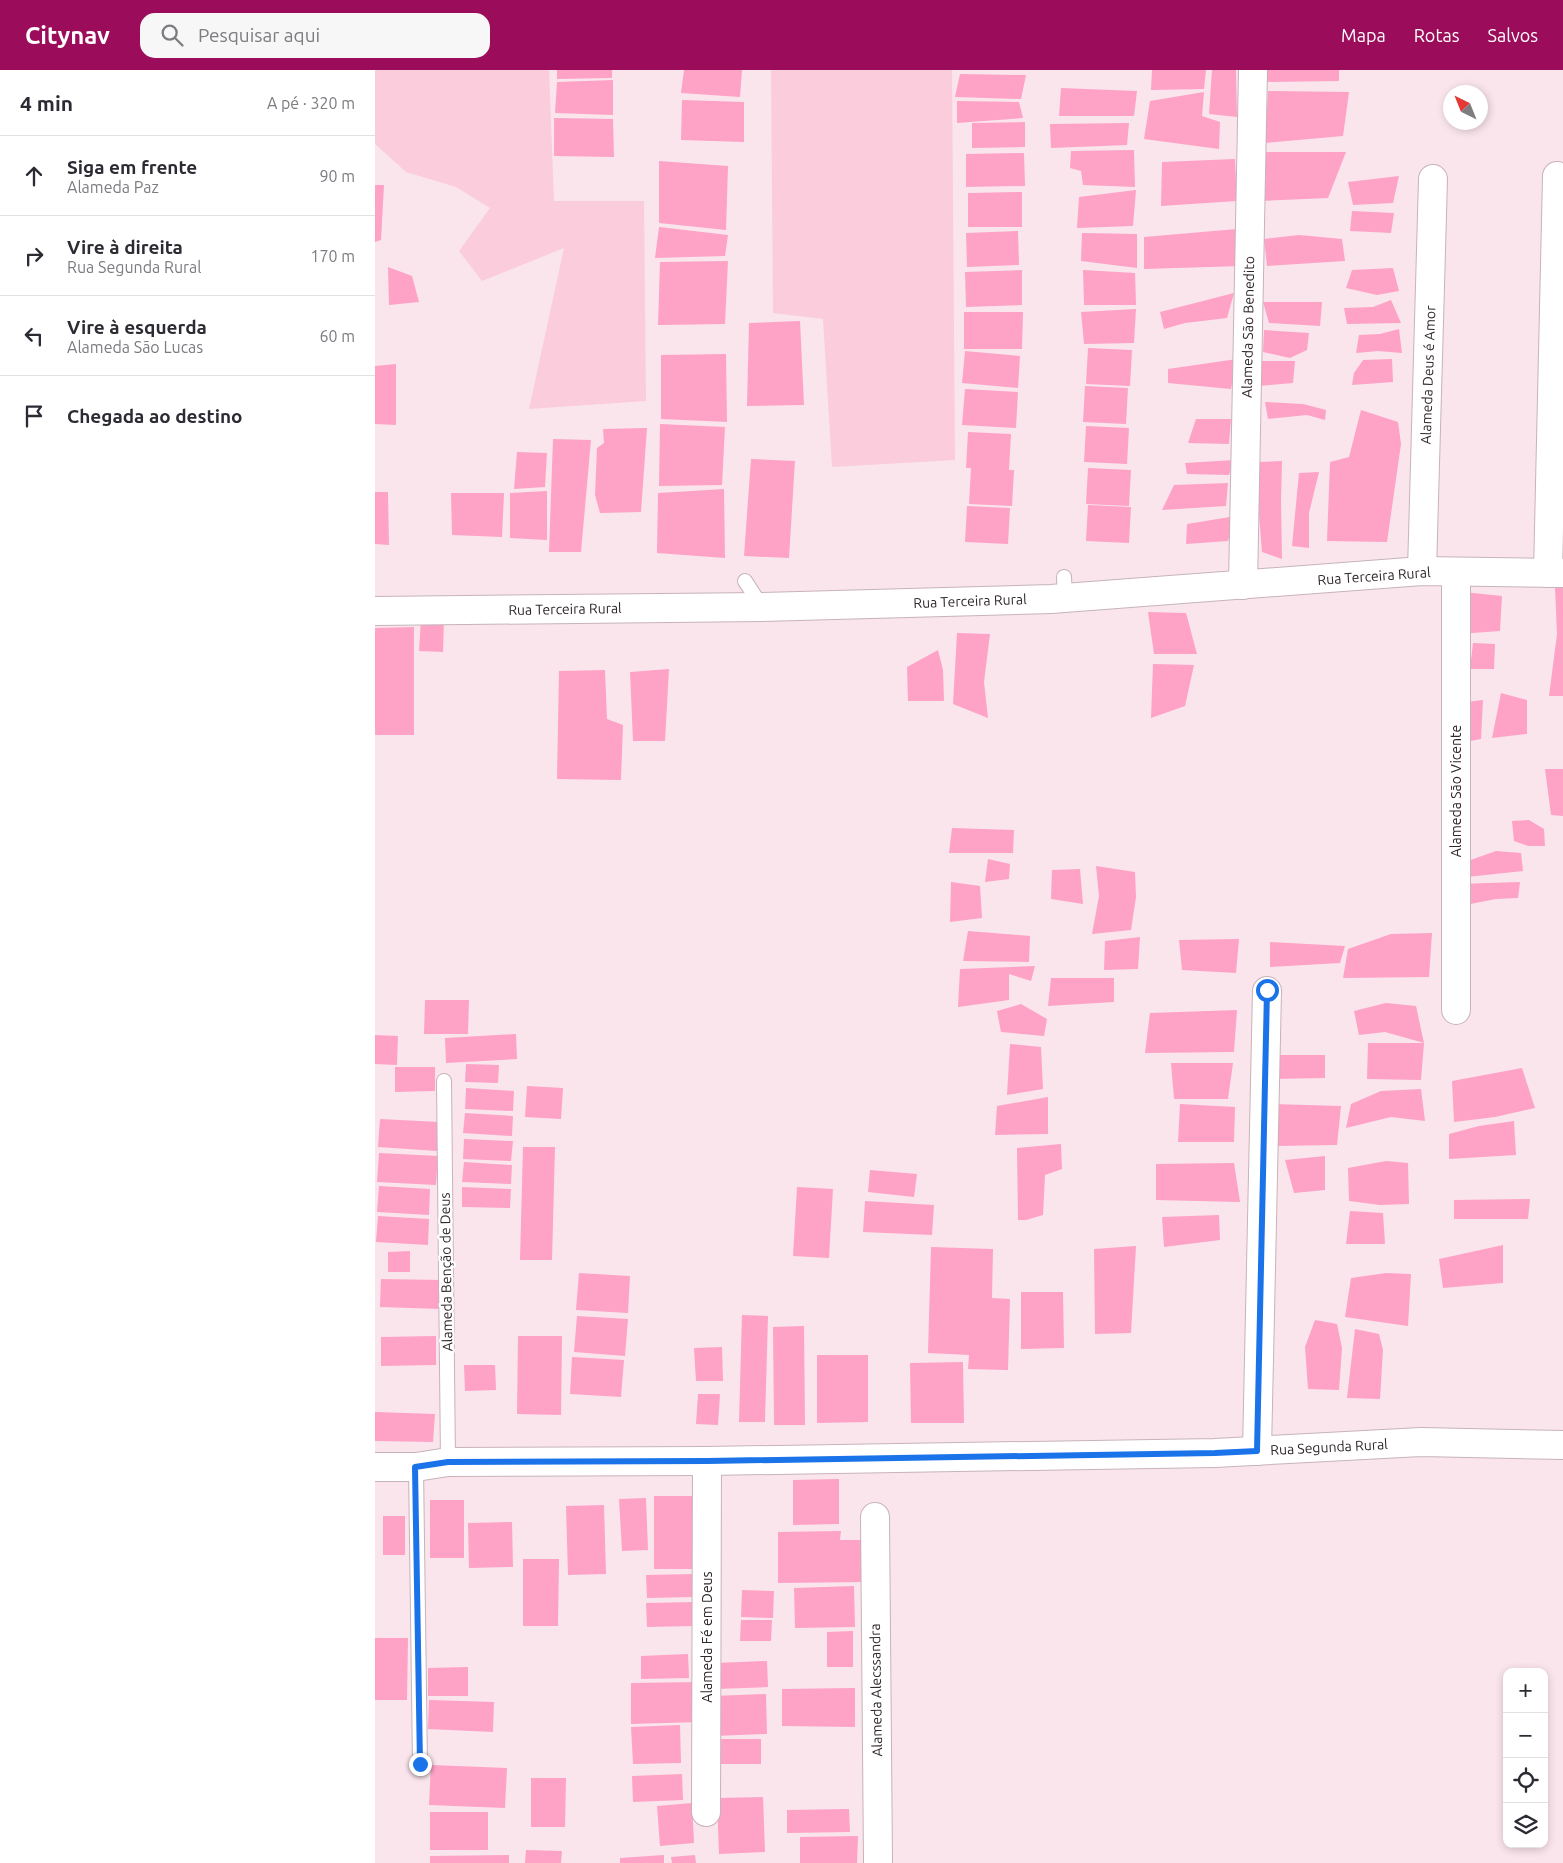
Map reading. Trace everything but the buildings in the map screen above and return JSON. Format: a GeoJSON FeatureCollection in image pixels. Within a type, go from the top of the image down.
{"type":"FeatureCollection","features":[{"type":"Feature","properties":{"kind":"street","name":"Alameda São Benedito"},"geometry":{"type":"LineString","coordinates":[[1243,585],[1253,70]]}},
{"type":"Feature","properties":{"kind":"street"},"geometry":{"type":"LineString","coordinates":[[1556,573],[1557,176]]}},
{"type":"Feature","properties":{"kind":"street","name":"Alameda Deus é Amor"},"geometry":{"type":"LineString","coordinates":[[1422,571],[1433,179]]}},
{"type":"Feature","properties":{"kind":"street","name":"Rua Terceira Rural"},"geometry":{"type":"LineString","coordinates":[[375,611],[762,607],[1064,587],[1243,585],[1422,571],[1556,573]]}},
{"type":"Feature","properties":{"kind":"street","name":"Alameda São Vicente"},"geometry":{"type":"LineString","coordinates":[[1456,573],[1457,1010]]}},
{"type":"Feature","properties":{"kind":"street"},"geometry":{"type":"LineString","coordinates":[[1257,1451],[1267,990]]}},
{"type":"Feature","properties":{"kind":"street","name":"Rua Segunda Rural"},"geometry":{"type":"LineString","coordinates":[[375,1466],[415,1467],[448,1462],[707,1461],[1075,1467],[1257,1451],[1421,1442],[1563,1445]]}},
{"type":"Feature","properties":{"kind":"street","name":"Alameda Fé em Deus"},"geometry":{"type":"LineString","coordinates":[[706,1812],[707,1461]]}},
{"type":"Feature","properties":{"kind":"street","name":"Alameda Alecssandra"},"geometry":{"type":"LineString","coordinates":[[875,1517],[878,1863]]}},
{"type":"Feature","properties":{"kind":"lane"},"geometry":{"type":"LineString","coordinates":[[745,581],[762,607]]}},
{"type":"Feature","properties":{"kind":"lane","name":"Alameda Benção de Deus"},"geometry":{"type":"LineString","coordinates":[[444,1081],[448,1462]]}},
{"type":"Feature","properties":{"kind":"lane"},"geometry":{"type":"LineString","coordinates":[[415,1467],[420,1764]]}},
{"type":"Feature","properties":{"kind":"shaded area"},"geometry":{"type":"Polygon","coordinates":[[[375,70],[549,70],[554,201],[644,201],[646,401],[529,409],[564,248],[482,281],[459,251],[490,208],[456,187],[406,172],[375,144],[375,70]]]}},
{"type":"Feature","properties":{"kind":"shaded area"},"geometry":{"type":"Polygon","coordinates":[[[771,70],[952,70],[955,460],[832,467],[823,319],[773,313],[771,70]]]}},
{"type":"Feature","properties":{"kind":"route"},"geometry":{"type":"LineString","coordinates":[[420,1764],[415,1467],[448,1462],[1075,1456],[1257,1451],[1267,990]]}}]}
